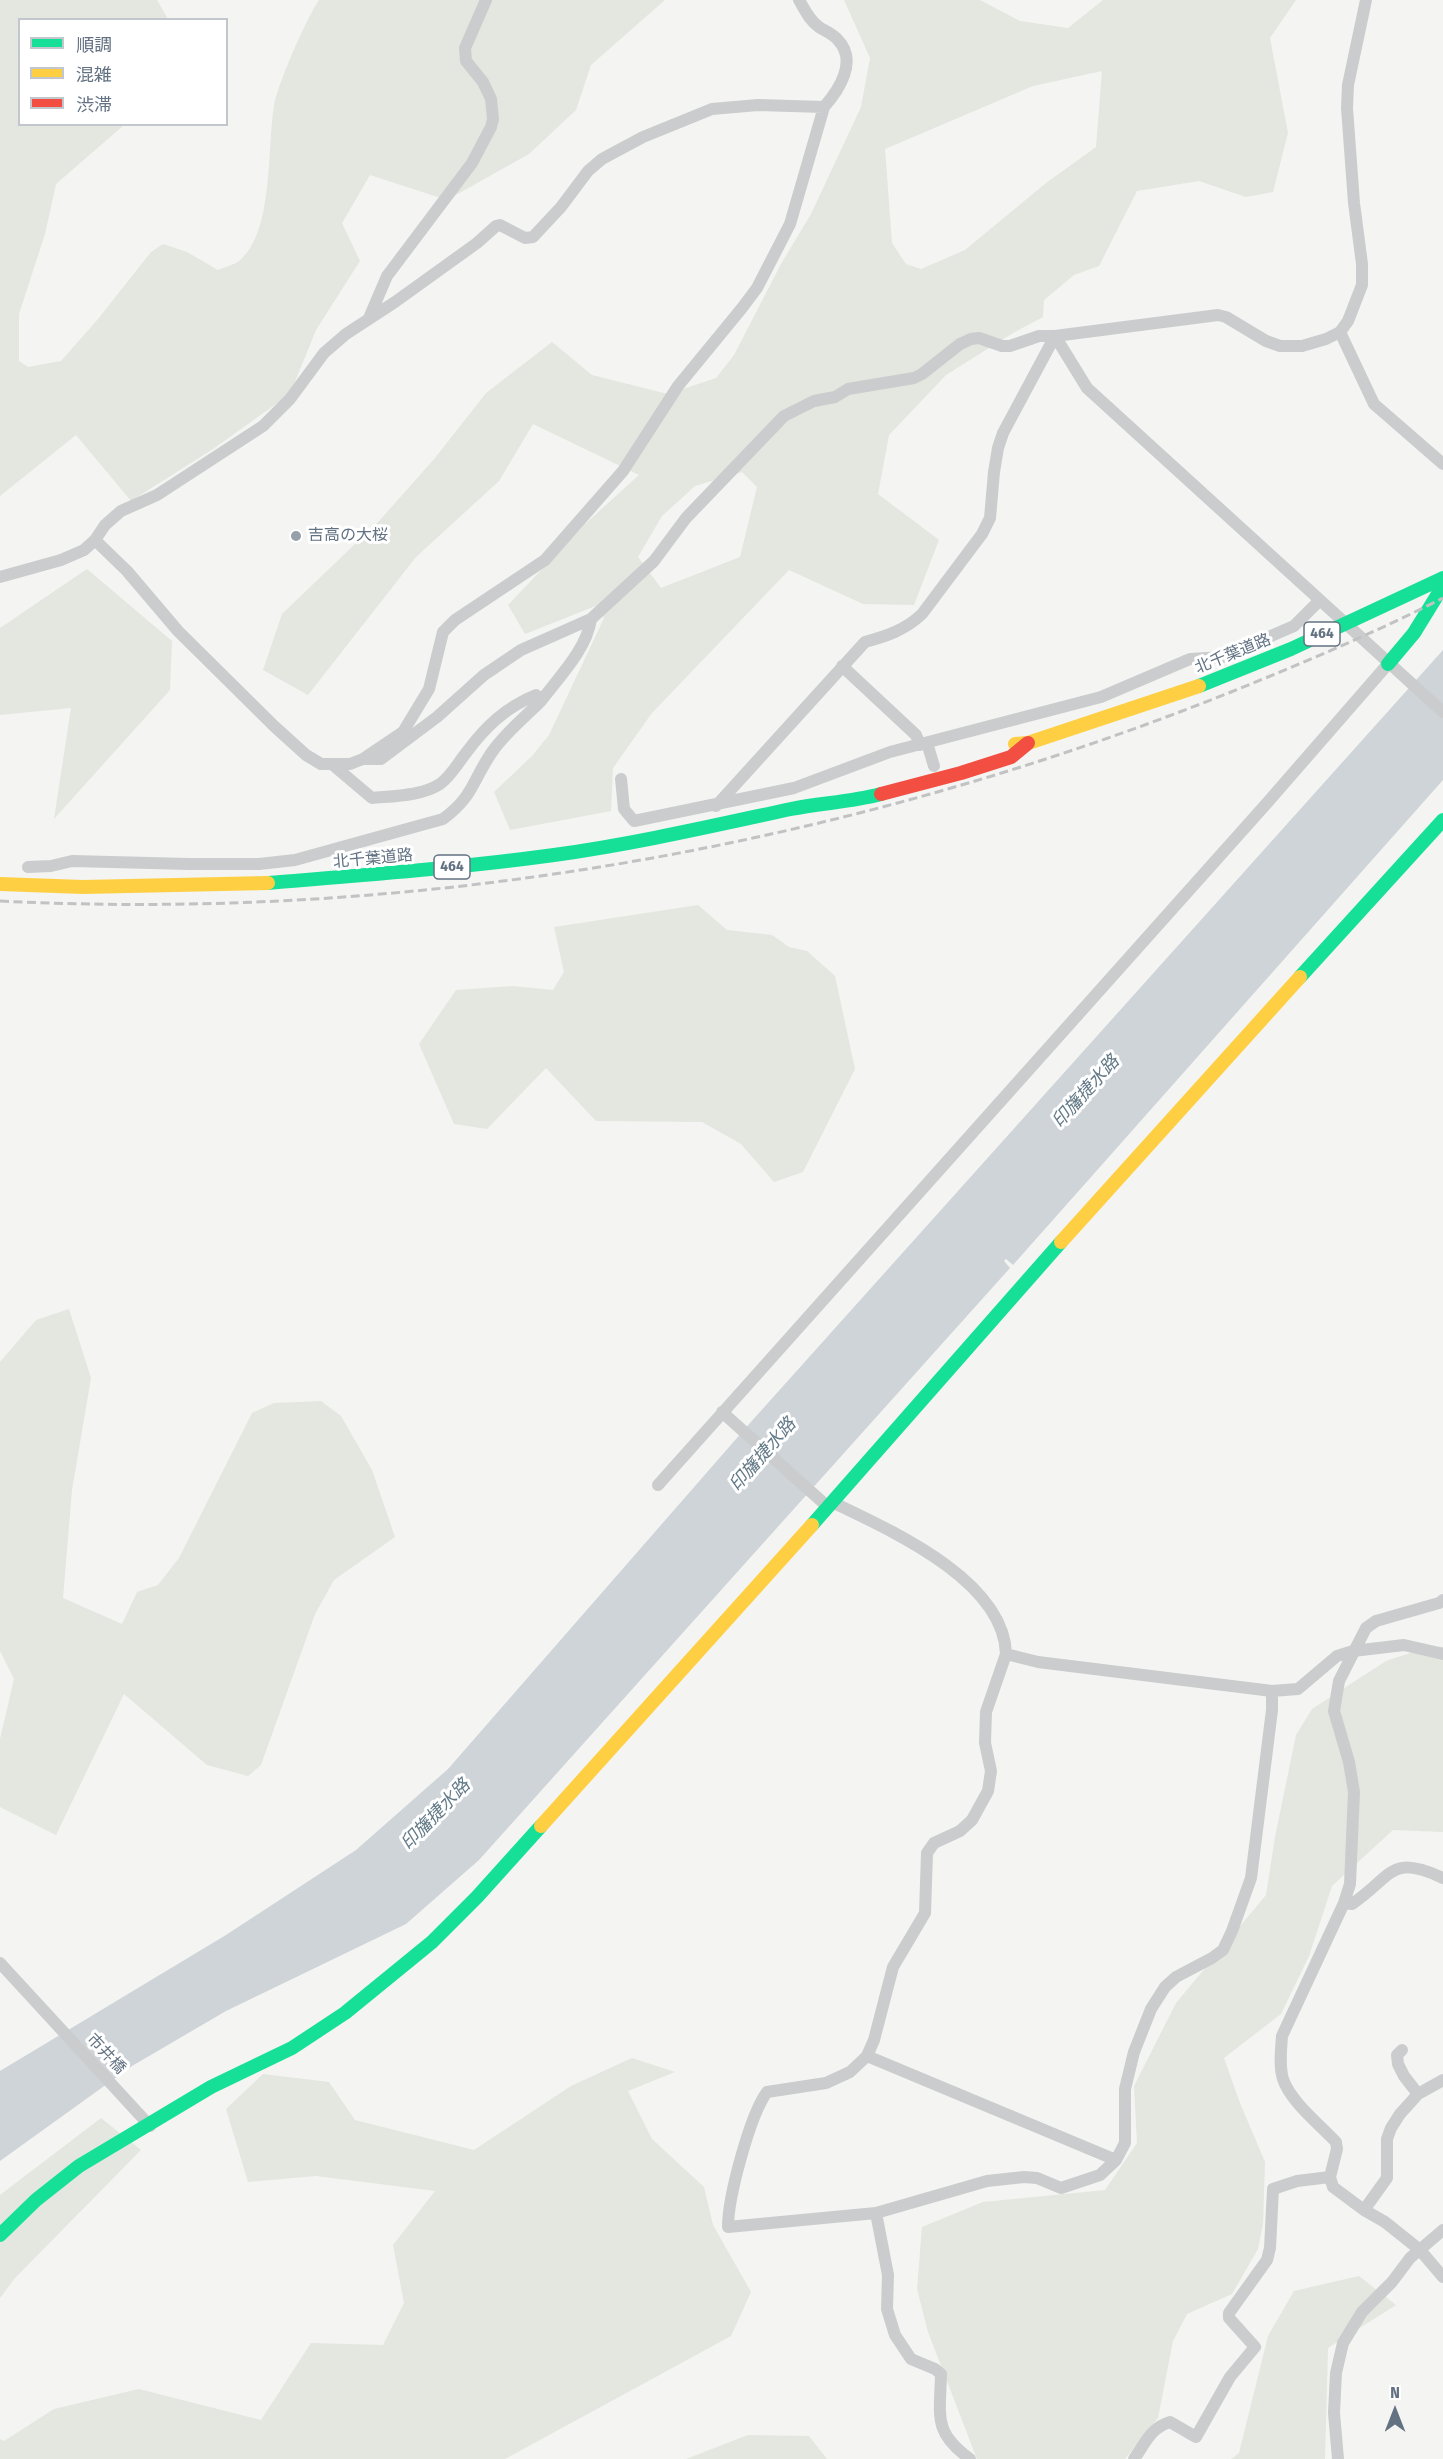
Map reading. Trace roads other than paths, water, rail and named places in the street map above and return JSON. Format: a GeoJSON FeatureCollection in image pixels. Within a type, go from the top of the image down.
{"type":"FeatureCollection","features":[{"type":"Feature","properties":{"kind":"main road","name":"北千葉道路"},"geometry":{"type":"LineString","coordinates":[[996,747],[1028,743],[1199,686],[1291,649],[1443,578]]}},
{"type":"Feature","properties":{"kind":"main road"},"geometry":{"type":"LineString","coordinates":[[1388,664],[1414,633],[1443,586]]}},
{"type":"Feature","properties":{"kind":"main road","name":"北千葉道路"},"geometry":{"type":"LineString","coordinates":[[0,884],[83,886],[266,883],[422,871],[555,855],[653,839],[816,804],[861,799],[962,773],[1011,757],[1028,743]]}},
{"type":"Feature","properties":{"kind":"main road","name":"北千葉道路"},"geometry":{"type":"LineString","coordinates":[[816,804],[858,786],[939,764]]}},
{"type":"Feature","properties":{"kind":"main road"},"geometry":{"type":"LineString","coordinates":[[0,2235],[36,2199],[79,2166],[211,2087],[292,2048],[345,2013],[432,1942],[519,1852],[830,1505],[1139,1154],[1443,820]]}},
{"type":"Feature","properties":{"kind":"street"},"geometry":{"type":"LineString","coordinates":[[369,318],[387,276],[472,163],[492,127],[494,119],[491,99],[483,82],[464,55],[486,0]]}},
{"type":"Feature","properties":{"kind":"street"},"geometry":{"type":"LineString","coordinates":[[95,540],[127,572],[178,631],[274,726],[321,764],[350,764],[363,759],[404,732],[429,689],[443,632],[455,620],[545,560],[623,471],[678,386],[757,288],[790,224],[824,107],[836,93],[845,74],[844,47],[837,38],[810,19],[799,0]]}},
{"type":"Feature","properties":{"kind":"street"},"geometry":{"type":"LineString","coordinates":[[363,759],[381,759],[437,717],[484,675],[521,650],[591,619],[654,561],[686,518],[784,416],[814,401],[835,398],[848,388],[914,378],[960,344],[971,339],[979,338],[1002,346],[1010,346],[1039,336],[1055,336],[1218,315],[1226,317],[1266,342],[1280,346],[1302,346],[1340,332],[1348,321],[1362,285],[1361,246],[1354,203],[1347,108],[1348,85],[1366,0]]}},
{"type":"Feature","properties":{"kind":"street"},"geometry":{"type":"LineString","coordinates":[[0,577],[69,557],[84,550],[95,540],[105,525],[121,511],[157,495],[263,426],[290,399],[324,353],[369,318],[477,243],[496,226],[500,225],[525,238],[533,237],[561,207],[588,171],[602,159],[642,137],[712,109],[758,105],[824,107]]}},
{"type":"Feature","properties":{"kind":"street"},"geometry":{"type":"LineString","coordinates":[[1340,332],[1374,404],[1443,464]]}},
{"type":"Feature","properties":{"kind":"street"},"geometry":{"type":"LineString","coordinates":[[1055,336],[1087,388],[1443,712]]}},
{"type":"Feature","properties":{"kind":"street"},"geometry":{"type":"LineString","coordinates":[[716,806],[865,642],[898,632],[912,624],[922,614],[982,534],[990,518],[995,464],[1003,433],[1055,336]]}},
{"type":"Feature","properties":{"kind":"street"},"geometry":{"type":"LineString","coordinates":[[621,779],[624,809],[634,821],[794,789],[890,752],[1101,698],[1190,659],[1224,657],[1294,626],[1319,601]]}},
{"type":"Feature","properties":{"kind":"street"},"geometry":{"type":"LineString","coordinates":[[28,867],[51,867],[72,861],[189,864],[295,860],[443,819],[459,807],[470,794],[498,743],[541,701],[579,648],[590,628],[591,619]]}},
{"type":"Feature","properties":{"kind":"street"},"geometry":{"type":"LineString","coordinates":[[658,1485],[1267,803],[1388,664]]}},
{"type":"Feature","properties":{"kind":"street"},"geometry":{"type":"LineString","coordinates":[[842,666],[916,735],[939,764]]}},
{"type":"Feature","properties":{"kind":"street"},"geometry":{"type":"LineString","coordinates":[[333,765],[372,798],[427,790],[439,785],[448,777],[484,728],[536,695],[541,701]]}},
{"type":"Feature","properties":{"kind":"street"},"geometry":{"type":"LineString","coordinates":[[722,1412],[816,1497],[896,1533],[953,1570],[989,1606],[1005,1641],[1006,1654],[986,1712],[985,1743],[991,1771],[988,1791],[972,1820],[960,1832],[934,1843],[927,1853],[925,1913],[892,1967],[874,2040],[867,2056],[850,2072],[826,2083],[767,2092],[759,2104],[735,2182],[728,2211],[728,2227],[876,2213],[987,2181],[1037,2178],[1061,2188],[1100,2175],[1116,2160],[1125,2143],[1127,2080],[1134,2052],[1151,2009],[1165,1987],[1176,1977],[1223,1950],[1251,1878],[1272,1710],[1272,1691]]}},
{"type":"Feature","properties":{"kind":"street"},"geometry":{"type":"LineString","coordinates":[[1443,1600],[1376,1621],[1366,1628],[1339,1681],[1334,1711],[1349,1762],[1354,1792],[1350,1884],[1344,1903],[1282,2036],[1281,2048],[1283,2079],[1292,2095],[1336,2142],[1337,2149],[1330,2177],[1333,2187],[1385,2222],[1420,2250],[1443,2277]]}},
{"type":"Feature","properties":{"kind":"street"},"geometry":{"type":"LineString","coordinates":[[1006,1654],[1038,1662],[1272,1691],[1299,1689],[1337,1656],[1353,1651],[1404,1645],[1443,1654]]}},
{"type":"Feature","properties":{"kind":"street"},"geometry":{"type":"LineString","coordinates":[[1344,1903],[1352,1904],[1394,1870],[1403,1866],[1412,1866],[1443,1878]]}},
{"type":"Feature","properties":{"kind":"street","name":"市井橋"},"geometry":{"type":"LineString","coordinates":[[0,1963],[150,2126]]}},
{"type":"Feature","properties":{"kind":"street"},"geometry":{"type":"LineString","coordinates":[[1402,2050],[1397,2055],[1398,2064],[1418,2094]]}},
{"type":"Feature","properties":{"kind":"street"},"geometry":{"type":"LineString","coordinates":[[867,2056],[1116,2160]]}},
{"type":"Feature","properties":{"kind":"street"},"geometry":{"type":"LineString","coordinates":[[1364,2210],[1387,2178],[1387,2139],[1391,2128],[1418,2094],[1443,2079]]}},
{"type":"Feature","properties":{"kind":"street"},"geometry":{"type":"LineString","coordinates":[[1134,2459],[1152,2431],[1160,2425],[1170,2422],[1196,2438],[1225,2384],[1255,2347],[1230,2318],[1230,2313],[1267,2260],[1270,2248],[1273,2189],[1298,2181],[1330,2177]]}},
{"type":"Feature","properties":{"kind":"street"},"geometry":{"type":"LineString","coordinates":[[876,2213],[888,2275],[887,2309],[890,2322],[895,2335],[911,2358],[941,2374],[941,2416],[945,2436],[952,2446],[970,2459]]}},
{"type":"Feature","properties":{"kind":"street"},"geometry":{"type":"LineString","coordinates":[[1338,2459],[1334,2413],[1336,2373],[1343,2343],[1362,2312],[1420,2250],[1443,2230]]}},
{"type":"Feature","properties":{"kind":"water","name":"印旛捷水路"},"geometry":{"type":"Polygon","coordinates":[[[1443,650],[1443,780],[1013,1265],[1006,1259],[1004,1261],[1010,1268],[479,1860],[406,1924],[226,2011],[132,2066],[0,2161],[0,2071],[226,1935],[356,1850],[448,1769],[750,1423],[1443,650]]]}},
{"type":"Feature","properties":{"kind":"railway"},"geometry":{"type":"LineString","coordinates":[[0,901],[157,904],[314,899],[471,885],[627,862],[781,832],[934,793],[1084,746],[1285,670],[1443,598]]}},
{"type":"Feature","properties":{"kind":"place","name":"吉高の大桜"},"geometry":{"type":"Point","coordinates":[296,536]}}]}
